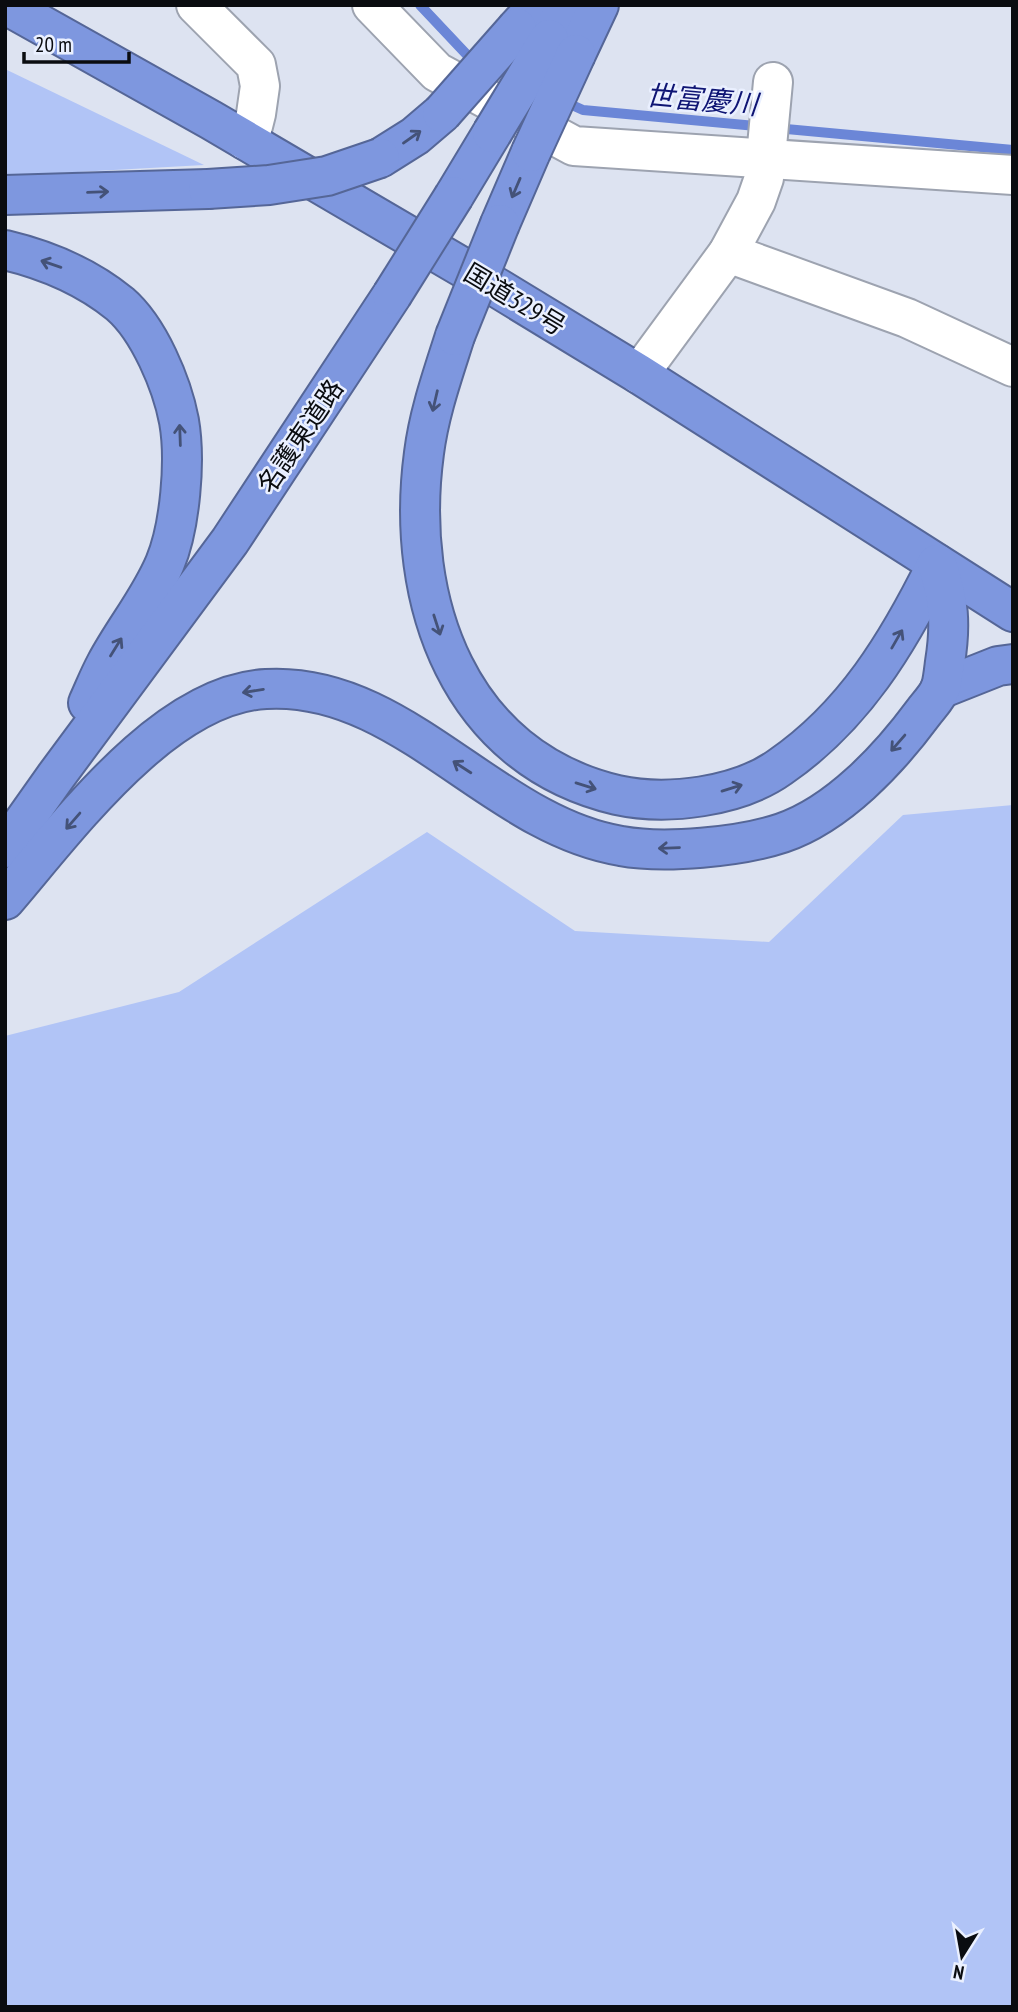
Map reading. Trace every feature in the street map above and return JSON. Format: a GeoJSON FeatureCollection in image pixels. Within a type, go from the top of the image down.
{"type":"FeatureCollection","features":[{"type":"Feature","properties":{"kind":"highway","name":"国道329号"},"geometry":{"type":"LineString","coordinates":[[6,5],[245,140],[496,287],[639,374],[1013,612]]}},
{"type":"Feature","properties":{"kind":"highway","name":"名護東道路"},"geometry":{"type":"LineString","coordinates":[[5,848],[230,541],[392,295],[492,133],[545,31],[568,5]]}},
{"type":"Feature","properties":{"kind":"highway"},"geometry":{"type":"LineString","coordinates":[[5,195],[269,185],[327,176],[380,158],[415,136],[545,31],[599,5]]}},
{"type":"Feature","properties":{"kind":"highway"},"geometry":{"type":"LineString","coordinates":[[545,31],[531,152],[455,336],[435,396],[424,453],[420,508],[423,563],[436,626],[465,689],[512,744],[572,782],[641,800],[674,801],[708,795],[745,784],[778,769],[841,716],[889,653],[937,564]]}},
{"type":"Feature","properties":{"kind":"highway"},"geometry":{"type":"LineString","coordinates":[[5,250],[63,268],[121,305],[145,335],[167,378],[179,422],[181,479],[176,526],[165,563],[139,612],[105,665],[56,775]]}},
{"type":"Feature","properties":{"kind":"highway"},"geometry":{"type":"LineString","coordinates":[[5,900],[113,775],[171,726],[229,695],[264,689],[303,689],[365,709],[435,750],[534,815],[575,834],[621,846],[661,849],[737,843],[783,833],[822,812],[854,789],[915,723],[940,689],[950,622],[947,594],[937,564]]}},
{"type":"Feature","properties":{"kind":"highway"},"geometry":{"type":"LineString","coordinates":[[940,689],[998,666],[1013,664]]}},
{"type":"Feature","properties":{"kind":"street"},"geometry":{"type":"LineString","coordinates":[[196,5],[256,65],[260,86],[256,114],[245,140]]}},
{"type":"Feature","properties":{"kind":"street"},"geometry":{"type":"LineString","coordinates":[[372,5],[437,72],[574,146],[766,156],[1013,175]]}},
{"type":"Feature","properties":{"kind":"street"},"geometry":{"type":"LineString","coordinates":[[639,374],[728,253],[755,201],[764,178],[772,91]]}},
{"type":"Feature","properties":{"kind":"street"},"geometry":{"type":"LineString","coordinates":[[728,253],[907,318],[1013,367]]}},
{"type":"Feature","properties":{"kind":"shaded area"},"geometry":{"type":"Polygon","coordinates":[[[5,69],[204,165],[5,176],[5,69]]]}},
{"type":"Feature","properties":{"kind":"shaded area"},"geometry":{"type":"Polygon","coordinates":[[[1013,805],[1013,2007],[5,2007],[5,1036],[179,992],[427,832],[575,931],[769,942],[903,815],[1013,805]]]}},
{"type":"Feature","properties":{"kind":"waterway","name":"世富慶川"},"geometry":{"type":"LineString","coordinates":[[420,5],[469,57],[478,61]]}},
{"type":"Feature","properties":{"kind":"waterway","name":"世富慶川"},"geometry":{"type":"LineString","coordinates":[[563,101],[583,110],[1013,150]]}}]}
